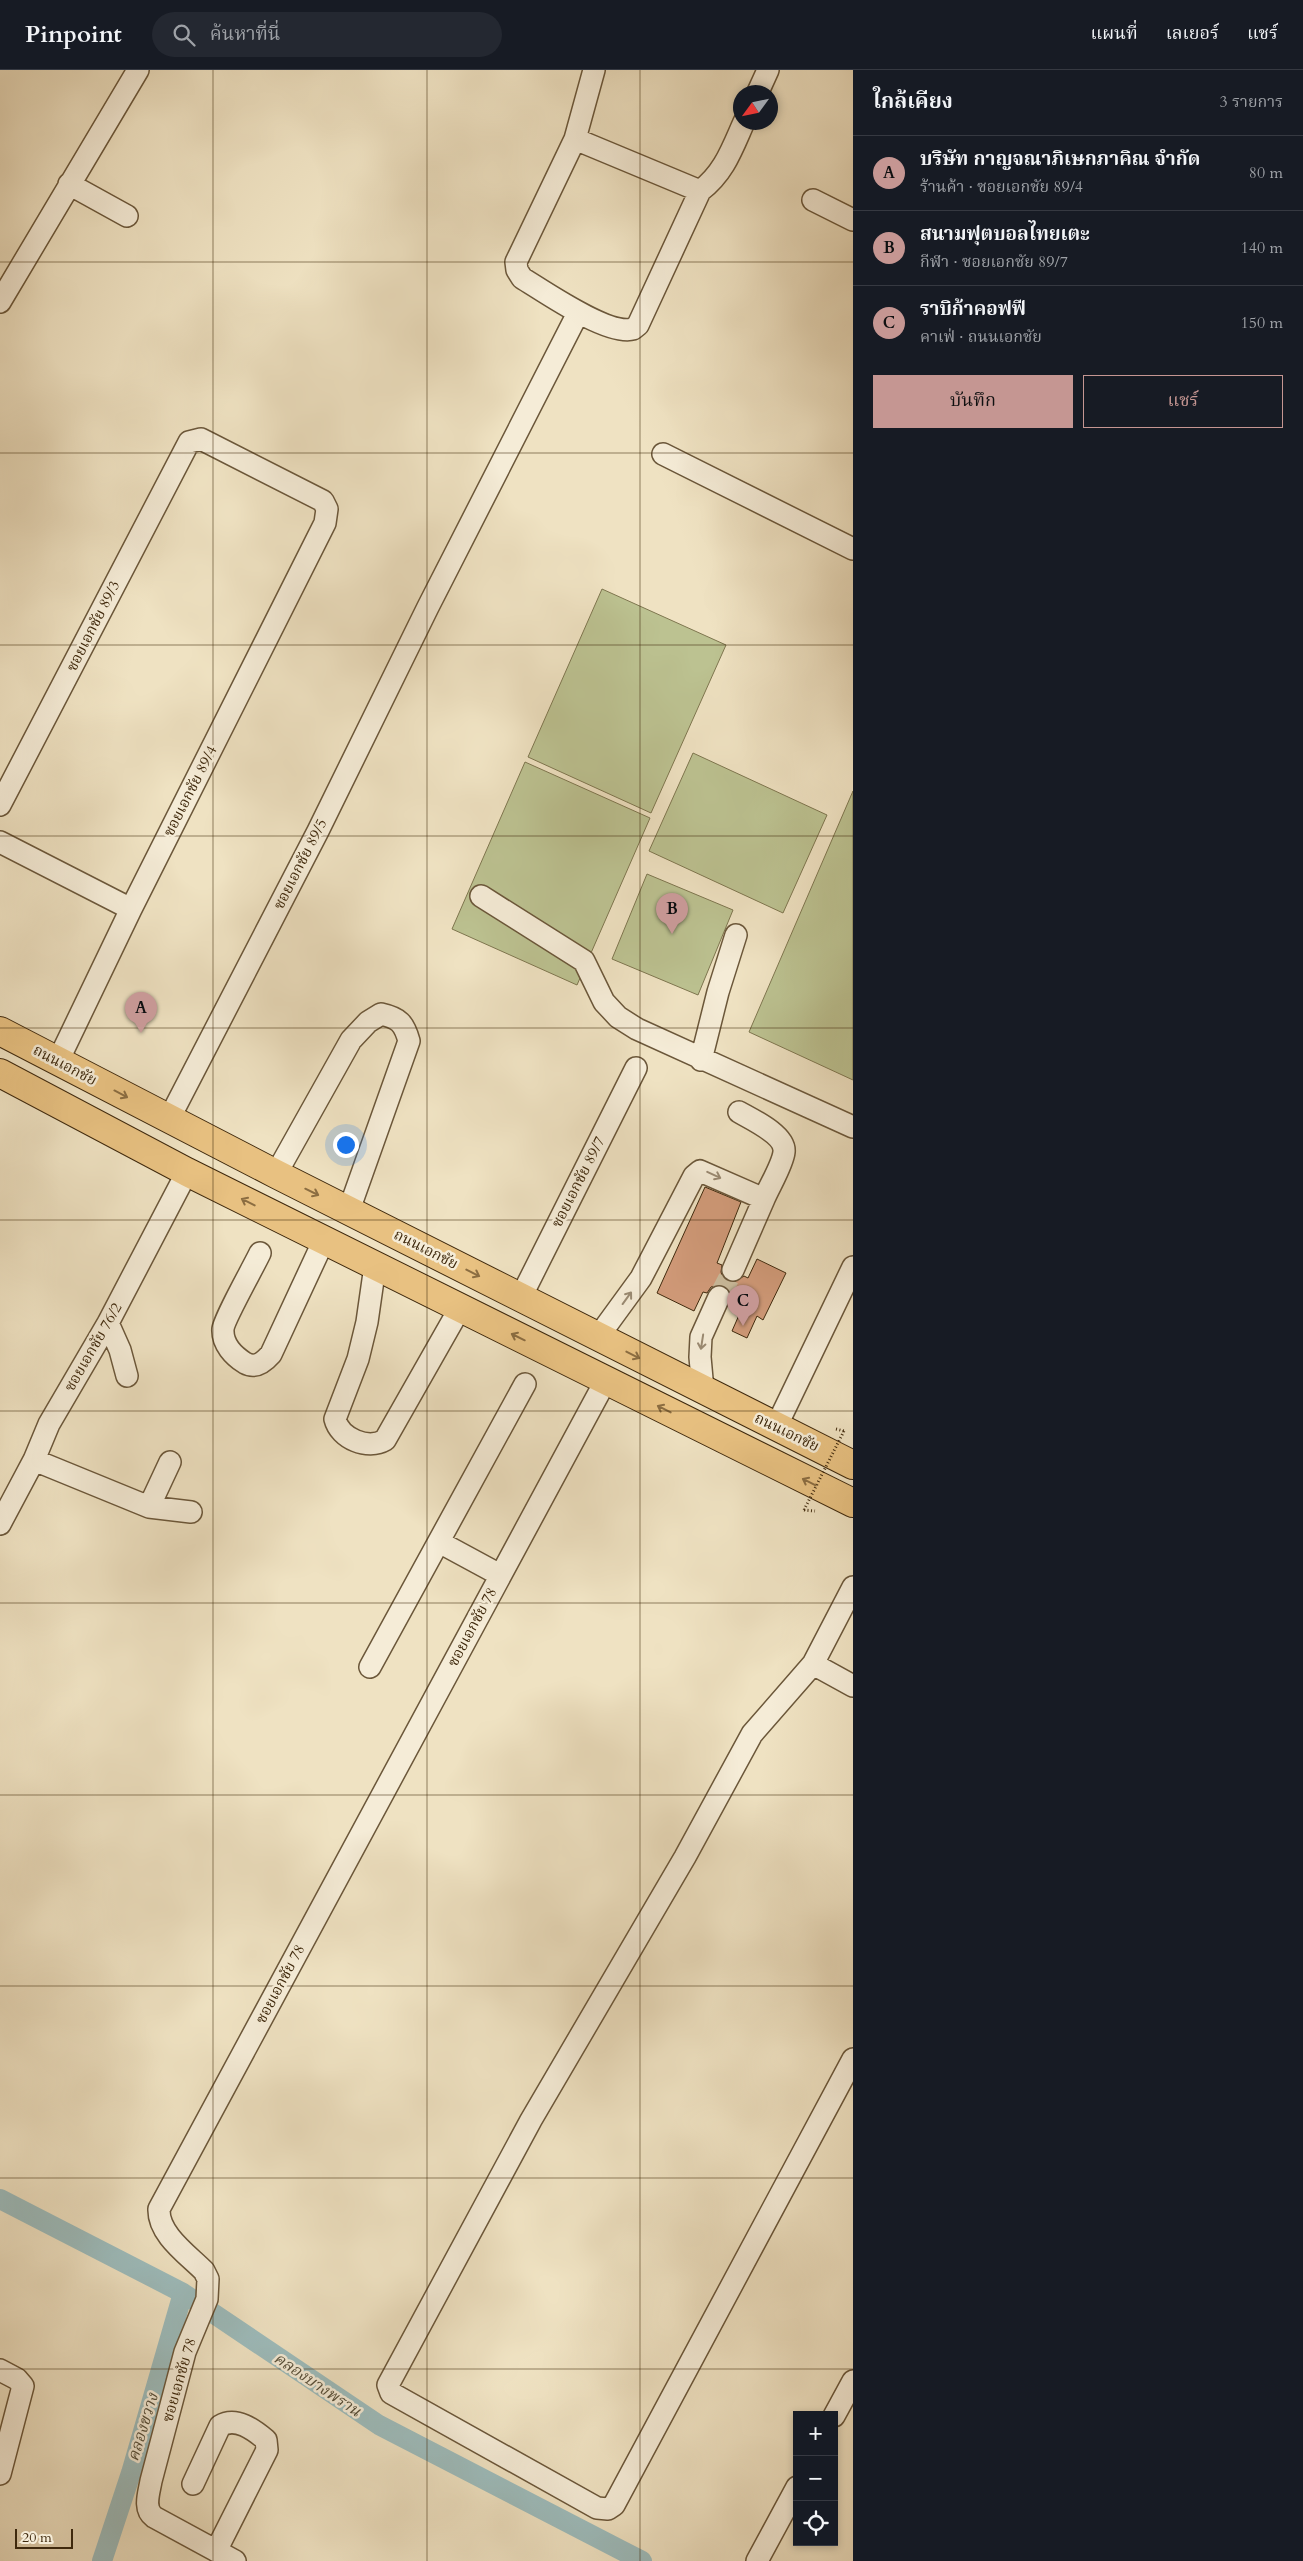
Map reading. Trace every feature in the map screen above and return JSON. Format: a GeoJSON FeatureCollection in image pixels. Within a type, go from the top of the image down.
{"type":"FeatureCollection","features":[{"type":"Feature","properties":{"kind":"main road","name":"ถนนเอกชัย"},"geometry":{"type":"LineString","coordinates":[[0,1031],[276,1174],[853,1465]]}},
{"type":"Feature","properties":{"kind":"main road"},"geometry":{"type":"LineString","coordinates":[[0,1073],[187,1172],[853,1503]]}},
{"type":"Feature","properties":{"kind":"street"},"geometry":{"type":"LineString","coordinates":[[0,302],[138,70]]}},
{"type":"Feature","properties":{"kind":"street"},"geometry":{"type":"LineString","coordinates":[[594,70],[575,139],[516,262],[517,270],[522,278],[578,313],[617,329],[627,331],[638,325],[700,191],[714,180],[723,169],[740,130]]}},
{"type":"Feature","properties":{"kind":"street"},"geometry":{"type":"LineString","coordinates":[[761,85],[768,70]]}},
{"type":"Feature","properties":{"kind":"street"},"geometry":{"type":"LineString","coordinates":[[575,139],[700,191]]}},
{"type":"Feature","properties":{"kind":"street"},"geometry":{"type":"LineString","coordinates":[[70,184],[127,216]]}},
{"type":"Feature","properties":{"kind":"street"},"geometry":{"type":"LineString","coordinates":[[813,200],[853,220]]}},
{"type":"Feature","properties":{"kind":"street","name":"ซอยเอกชัย 89/5"},"geometry":{"type":"LineString","coordinates":[[168,1119],[318,831],[428,607],[578,313]]}},
{"type":"Feature","properties":{"kind":"street","name":"ซอยเอกชัย 89/4"},"geometry":{"type":"LineString","coordinates":[[58,1061],[131,909],[325,523],[327,509],[323,501],[314,495],[201,439],[195,439],[185,446]]}},
{"type":"Feature","properties":{"kind":"street","name":"ซอยเอกชัย 89/3"},"geometry":{"type":"LineString","coordinates":[[0,806],[185,446]]}},
{"type":"Feature","properties":{"kind":"street"},"geometry":{"type":"LineString","coordinates":[[663,454],[853,549]]}},
{"type":"Feature","properties":{"kind":"street"},"geometry":{"type":"LineString","coordinates":[[0,842],[131,909]]}},
{"type":"Feature","properties":{"kind":"street"},"geometry":{"type":"LineString","coordinates":[[481,896],[584,961],[604,1002],[618,1016],[637,1029],[701,1060],[853,1127]]}},
{"type":"Feature","properties":{"kind":"street"},"geometry":{"type":"LineString","coordinates":[[701,1060],[718,992],[736,935]]}},
{"type":"Feature","properties":{"kind":"street"},"geometry":{"type":"LineString","coordinates":[[276,1174],[351,1040],[368,1022],[381,1014],[397,1018],[405,1026],[410,1041],[349,1210]]}},
{"type":"Feature","properties":{"kind":"street","name":"ซอยเอกชัย 89/7"},"geometry":{"type":"LineString","coordinates":[[520,1296],[636,1068]]}},
{"type":"Feature","properties":{"kind":"street"},"geometry":{"type":"LineString","coordinates":[[733,1270],[784,1151],[782,1142],[775,1134],[739,1112]]}},
{"type":"Feature","properties":{"kind":"street"},"geometry":{"type":"LineString","coordinates":[[598,1337],[641,1278],[696,1173],[704,1170],[764,1199]]}},
{"type":"Feature","properties":{"kind":"street","name":"ซอยเอกชัย 76/2"},"geometry":{"type":"LineString","coordinates":[[0,1524],[34,1460],[49,1424],[108,1322],[187,1172]]}},
{"type":"Feature","properties":{"kind":"street"},"geometry":{"type":"LineString","coordinates":[[260,1253],[223,1329],[226,1344],[236,1357],[249,1365],[262,1364],[271,1354],[324,1240]]}},
{"type":"Feature","properties":{"kind":"street"},"geometry":{"type":"LineString","coordinates":[[375,1266],[367,1322],[358,1359],[335,1419],[337,1428],[366,1445],[377,1444],[385,1440],[460,1308]]}},
{"type":"Feature","properties":{"kind":"street"},"geometry":{"type":"LineString","coordinates":[[776,1427],[853,1268]]}},
{"type":"Feature","properties":{"kind":"street"},"geometry":{"type":"LineString","coordinates":[[703,1390],[700,1357],[701,1337],[719,1298]]}},
{"type":"Feature","properties":{"kind":"street"},"geometry":{"type":"LineString","coordinates":[[108,1322],[120,1350],[127,1376]]}},
{"type":"Feature","properties":{"kind":"street","name":"ซอยเอกชัย 78"},"geometry":{"type":"LineString","coordinates":[[235,2561],[154,2517],[148,2509],[151,2481],[184,2352],[207,2299],[208,2279],[204,2271],[164,2230],[159,2220],[159,2209],[606,1380]]}},
{"type":"Feature","properties":{"kind":"street"},"geometry":{"type":"LineString","coordinates":[[370,1668],[525,1384]]}},
{"type":"Feature","properties":{"kind":"street"},"geometry":{"type":"LineString","coordinates":[[34,1460],[149,1507],[191,1512]]}},
{"type":"Feature","properties":{"kind":"street"},"geometry":{"type":"LineString","coordinates":[[149,1507],[170,1462]]}},
{"type":"Feature","properties":{"kind":"street"},"geometry":{"type":"LineString","coordinates":[[439,1542],[500,1575]]}},
{"type":"Feature","properties":{"kind":"street"},"geometry":{"type":"LineString","coordinates":[[853,1588],[814,1664],[752,1734],[685,1857],[530,2120],[388,2385],[391,2393],[597,2508],[608,2509],[614,2505],[853,2060]]}},
{"type":"Feature","properties":{"kind":"street"},"geometry":{"type":"LineString","coordinates":[[814,1664],[853,1686]]}},
{"type":"Feature","properties":{"kind":"street"},"geometry":{"type":"LineString","coordinates":[[0,2370],[17,2379],[23,2386],[0,2474]]}},
{"type":"Feature","properties":{"kind":"street"},"geometry":{"type":"LineString","coordinates":[[837,2411],[853,2381]]}},
{"type":"Feature","properties":{"kind":"street"},"geometry":{"type":"LineString","coordinates":[[193,2484],[220,2426],[226,2422],[235,2423],[254,2430],[266,2440],[268,2450],[216,2551]]}},
{"type":"Feature","properties":{"kind":"street"},"geometry":{"type":"LineString","coordinates":[[757,2561],[793,2494]]}},
{"type":"Feature","properties":{"kind":"path"},"geometry":{"type":"LineString","coordinates":[[804,1510],[844,1431]]}},
{"type":"Feature","properties":{"kind":"green space"},"geometry":{"type":"Polygon","coordinates":[[[602,589],[726,645],[651,813],[528,757],[602,589]]]}},
{"type":"Feature","properties":{"kind":"green space"},"geometry":{"type":"Polygon","coordinates":[[[693,753],[827,815],[783,913],[649,851],[693,753]]]}},
{"type":"Feature","properties":{"kind":"green space"},"geometry":{"type":"Polygon","coordinates":[[[525,762],[650,818],[577,985],[452,929],[525,762]]]}},
{"type":"Feature","properties":{"kind":"green space"},"geometry":{"type":"Polygon","coordinates":[[[853,791],[853,1080],[749,1032],[853,791]]]}},
{"type":"Feature","properties":{"kind":"green space"},"geometry":{"type":"Polygon","coordinates":[[[647,874],[733,910],[698,995],[612,959],[647,874]]]}},
{"type":"Feature","properties":{"kind":"building"},"geometry":{"type":"Polygon","coordinates":[[[705,1187],[741,1202],[717,1263],[722,1265],[721,1272],[723,1278],[734,1282],[744,1276],[748,1278],[757,1259],[786,1273],[763,1320],[757,1316],[747,1338],[732,1331],[743,1306],[731,1302],[731,1295],[725,1286],[717,1285],[711,1287],[707,1293],[703,1292],[694,1311],[657,1293],[705,1187]]]}},
{"type":"Feature","properties":{"kind":"waterway","name":"คลองบางพราน"},"geometry":{"type":"LineString","coordinates":[[0,2199],[183,2293],[379,2425],[642,2561]]}},
{"type":"Feature","properties":{"kind":"waterway","name":"คลองขวาง"},"geometry":{"type":"LineString","coordinates":[[102,2561],[131,2473],[183,2293]]}},
{"type":"Feature","properties":{"kind":"tunnel"},"geometry":{"type":"LineString","coordinates":[[719,1297],[733,1270]]}},
{"type":"Feature","properties":{"kind":"place","name":"สนามฟุตบอลไทยเตะ"},"geometry":{"type":"Point","coordinates":[672,934]}},
{"type":"Feature","properties":{"kind":"place","name":"บริษัท กาญจณาภิเษกภาคิณ จำกัด"},"geometry":{"type":"Point","coordinates":[141,1033]}},
{"type":"Feature","properties":{"kind":"place","name":"ราบิก้าคอฟฟี"},"geometry":{"type":"Point","coordinates":[743,1326]}}]}
